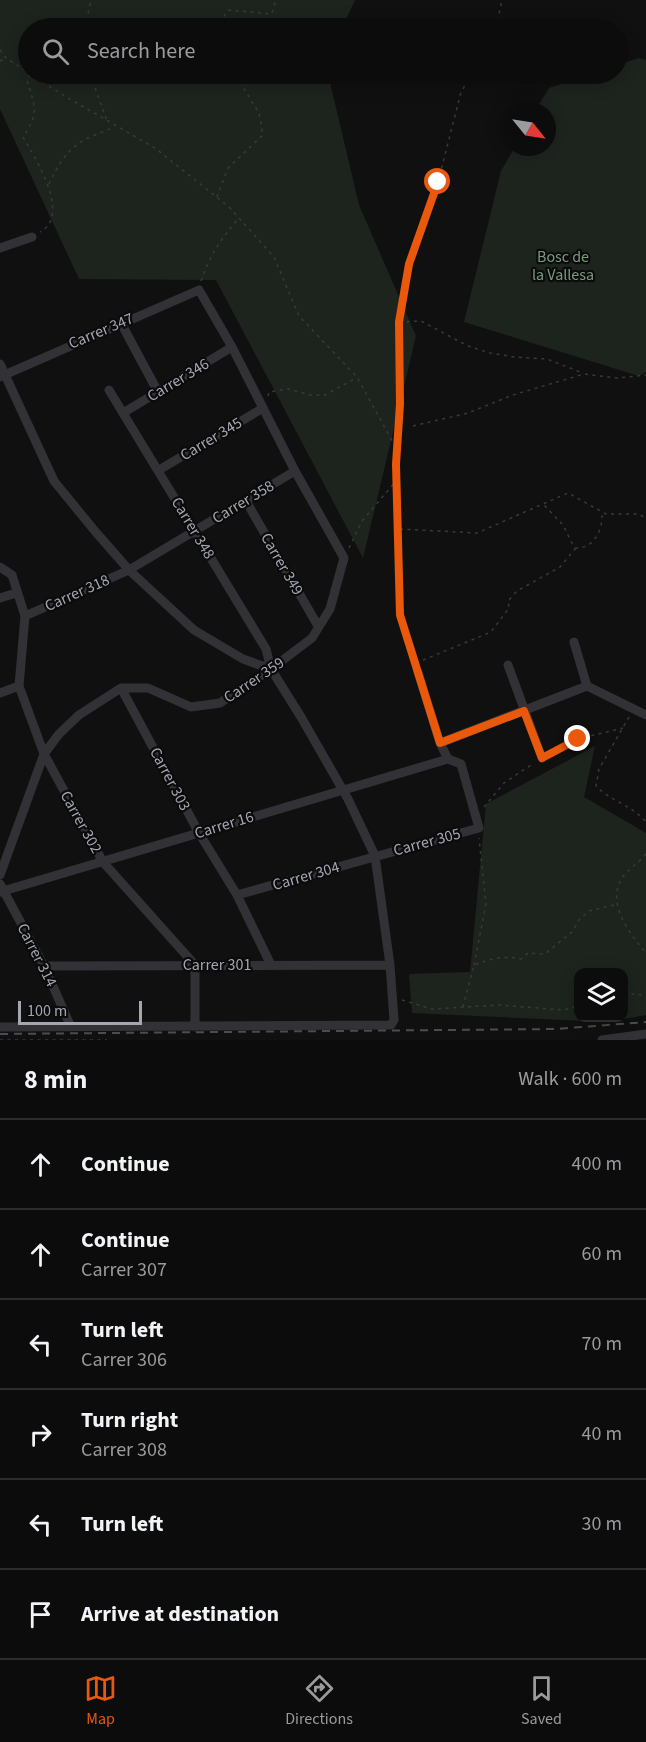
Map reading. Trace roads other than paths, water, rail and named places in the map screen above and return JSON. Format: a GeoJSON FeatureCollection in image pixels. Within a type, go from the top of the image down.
{"type":"FeatureCollection","features":[{"type":"Feature","properties":{"kind":"street"},"geometry":{"type":"LineString","coordinates":[[0,248],[32,237]]}},
{"type":"Feature","properties":{"kind":"street","name":"Carrer 347"},"geometry":{"type":"LineString","coordinates":[[2,375],[199,290],[232,347]]}},
{"type":"Feature","properties":{"kind":"street"},"geometry":{"type":"LineString","coordinates":[[121,322],[158,392]]}},
{"type":"Feature","properties":{"kind":"street"},"geometry":{"type":"LineString","coordinates":[[232,347],[295,471]]}},
{"type":"Feature","properties":{"kind":"street","name":"Carrer 346"},"geometry":{"type":"LineString","coordinates":[[123,413],[232,347]]}},
{"type":"Feature","properties":{"kind":"street"},"geometry":{"type":"LineString","coordinates":[[0,364],[2,375],[54,481],[129,570],[194,630],[243,659],[271,669]]}},
{"type":"Feature","properties":{"kind":"street","name":"Carrer 348"},"geometry":{"type":"LineString","coordinates":[[109,390],[266,649],[271,669],[302,717],[342,789],[375,856],[390,965],[394,1020],[391,1025],[195,1027]]}},
{"type":"Feature","properties":{"kind":"street","name":"Carrer 345"},"geometry":{"type":"LineString","coordinates":[[159,470],[263,408]]}},
{"type":"Feature","properties":{"kind":"street","name":"Carrer 358"},"geometry":{"type":"LineString","coordinates":[[129,570],[295,471]]}},
{"type":"Feature","properties":{"kind":"street","name":"Carrer 359"},"geometry":{"type":"LineString","coordinates":[[121,688],[148,688],[191,707],[220,703],[312,638],[330,609],[344,558],[295,471]]}},
{"type":"Feature","properties":{"kind":"street","name":"Carrer 349"},"geometry":{"type":"LineString","coordinates":[[246,501],[318,626]]}},
{"type":"Feature","properties":{"kind":"street","name":"Carrer 302"},"geometry":{"type":"LineString","coordinates":[[0,567],[12,575],[16,593],[26,616],[19,686],[44,754],[103,862],[195,965]]}},
{"type":"Feature","properties":{"kind":"street","name":"Carrer 318"},"geometry":{"type":"LineString","coordinates":[[26,616],[129,570]]}},
{"type":"Feature","properties":{"kind":"street"},"geometry":{"type":"LineString","coordinates":[[0,598],[16,593]]}},
{"type":"Feature","properties":{"kind":"street"},"geometry":{"type":"LineString","coordinates":[[574,642],[587,686],[646,715]]}},
{"type":"Feature","properties":{"kind":"street"},"geometry":{"type":"LineString","coordinates":[[508,665],[542,758]]}},
{"type":"Feature","properties":{"kind":"street"},"geometry":{"type":"LineString","coordinates":[[417,667],[440,743],[448,759]]}},
{"type":"Feature","properties":{"kind":"street"},"geometry":{"type":"LineString","coordinates":[[0,693],[19,686]]}},
{"type":"Feature","properties":{"kind":"street"},"geometry":{"type":"LineString","coordinates":[[440,743],[587,686]]}},
{"type":"Feature","properties":{"kind":"street"},"geometry":{"type":"LineString","coordinates":[[0,875],[44,754],[59,734],[79,716],[121,688]]}},
{"type":"Feature","properties":{"kind":"street","name":"Carrer 303"},"geometry":{"type":"LineString","coordinates":[[121,688],[199,833],[237,895],[271,965]]}},
{"type":"Feature","properties":{"kind":"street","name":"Carrer 16"},"geometry":{"type":"LineString","coordinates":[[1,889],[103,862],[448,759]]}},
{"type":"Feature","properties":{"kind":"street","name":"Carrer 305"},"geometry":{"type":"LineString","coordinates":[[375,856],[479,828],[461,764],[448,759]]}},
{"type":"Feature","properties":{"kind":"street","name":"Carrer 304"},"geometry":{"type":"LineString","coordinates":[[237,895],[375,856]]}},
{"type":"Feature","properties":{"kind":"street","name":"Carrer 314"},"geometry":{"type":"LineString","coordinates":[[1,889],[44,966],[71,1027]]}},
{"type":"Feature","properties":{"kind":"street"},"geometry":{"type":"LineString","coordinates":[[0,1027],[195,1027],[195,965]]}},
{"type":"Feature","properties":{"kind":"street","name":"Carrer 301"},"geometry":{"type":"LineString","coordinates":[[44,966],[390,965]]}},
{"type":"Feature","properties":{"kind":"street"},"geometry":{"type":"LineString","coordinates":[[602,1040],[646,1034]]}},
{"type":"Feature","properties":{"kind":"railway"},"geometry":{"type":"LineString","coordinates":[[0,1034],[556,1029],[646,1022]]}},
{"type":"Feature","properties":{"kind":"park label","name":"Bosc de la Vallesa"},"geometry":{"type":"Point","coordinates":[563,266]}}]}
